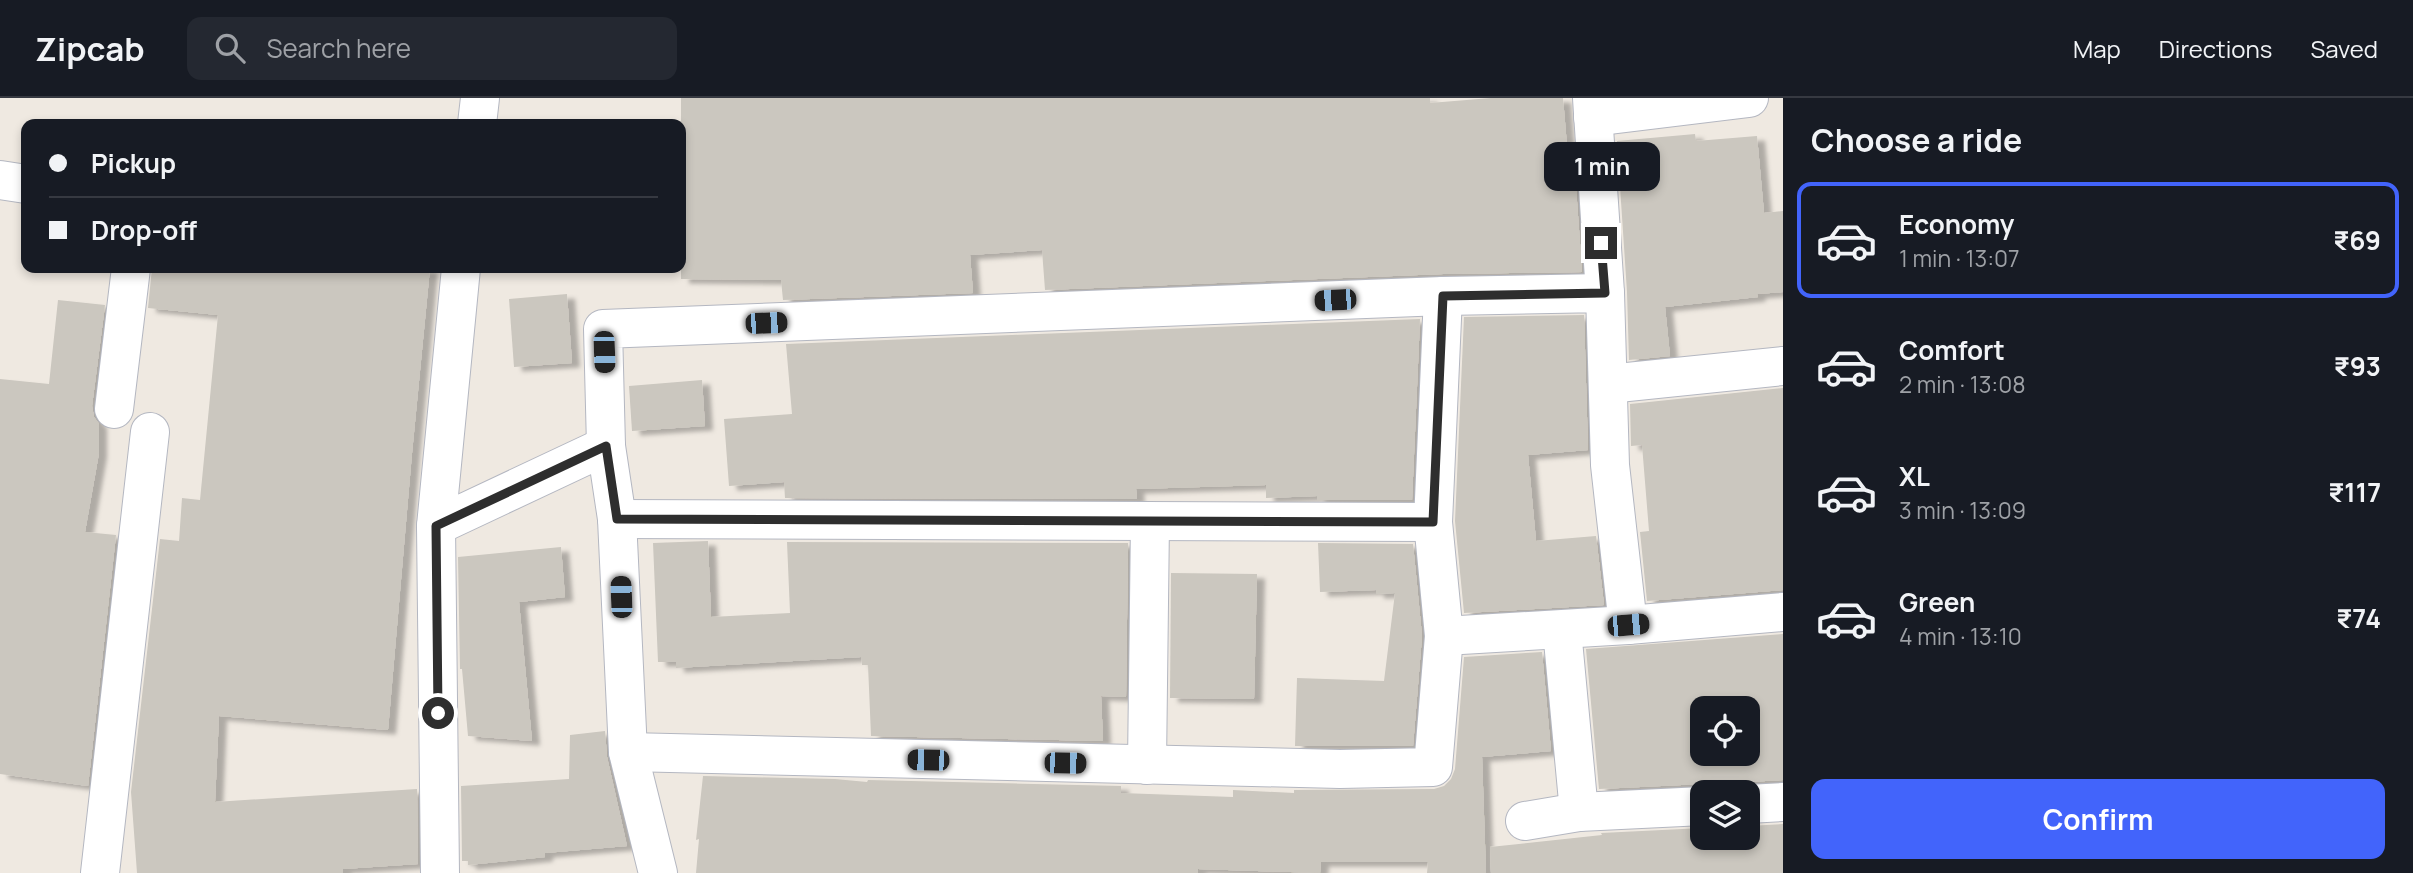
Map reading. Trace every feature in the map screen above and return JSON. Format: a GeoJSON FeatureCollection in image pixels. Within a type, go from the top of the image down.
{"type":"FeatureCollection","features":[{"type":"Feature","properties":{"kind":"street"},"geometry":{"type":"LineString","coordinates":[[478,119],[480,98]]}},
{"type":"Feature","properties":{"kind":"street"},"geometry":{"type":"LineString","coordinates":[[1628,625],[1610,465],[1605,293],[1592,108],[1749,98]]}},
{"type":"Feature","properties":{"kind":"street"},"geometry":{"type":"LineString","coordinates":[[0,180],[21,183]]}},
{"type":"Feature","properties":{"kind":"street"},"geometry":{"type":"LineString","coordinates":[[114,410],[130,273]]}},
{"type":"Feature","properties":{"kind":"street"},"geometry":{"type":"LineString","coordinates":[[440,873],[436,526],[461,273]]}},
{"type":"Feature","properties":{"kind":"street"},"geometry":{"type":"LineString","coordinates":[[658,873],[628,752],[617,519],[606,446],[603,329],[1443,296],[1605,293]]}},
{"type":"Feature","properties":{"kind":"street"},"geometry":{"type":"LineString","coordinates":[[628,752],[1340,769],[1433,767],[1444,636],[1433,522],[1443,296]]}},
{"type":"Feature","properties":{"kind":"street"},"geometry":{"type":"LineString","coordinates":[[1608,384],[1783,366]]}},
{"type":"Feature","properties":{"kind":"street"},"geometry":{"type":"LineString","coordinates":[[100,873],[150,432]]}},
{"type":"Feature","properties":{"kind":"street"},"geometry":{"type":"LineString","coordinates":[[436,526],[606,446]]}},
{"type":"Feature","properties":{"kind":"street"},"geometry":{"type":"LineString","coordinates":[[617,519],[1433,522]]}},
{"type":"Feature","properties":{"kind":"street"},"geometry":{"type":"LineString","coordinates":[[1147,765],[1150,521]]}},
{"type":"Feature","properties":{"kind":"street"},"geometry":{"type":"LineString","coordinates":[[1444,636],[1562,630],[1783,612]]}},
{"type":"Feature","properties":{"kind":"street"},"geometry":{"type":"LineString","coordinates":[[1562,630],[1579,812]]}},
{"type":"Feature","properties":{"kind":"street"},"geometry":{"type":"LineString","coordinates":[[1760,803],[1783,802]]}},
{"type":"Feature","properties":{"kind":"street"},"geometry":{"type":"LineString","coordinates":[[1525,821],[1579,812],[1690,807]]}},
{"type":"Feature","properties":{"kind":"building"},"geometry":{"type":"Polygon","coordinates":[[[681,98],[1430,98],[1430,103],[1491,98],[1563,98],[1567,146],[1573,145],[1582,272],[1443,274],[1045,290],[1042,250],[970,255],[973,293],[783,300],[781,280],[681,279],[681,273],[686,273],[686,119],[681,119],[681,98]]]}},
{"type":"Feature","properties":{"kind":"building"},"geometry":{"type":"Polygon","coordinates":[[[1695,134],[1696,141],[1757,136],[1764,213],[1783,211],[1783,292],[1665,307],[1670,356],[1629,360],[1617,141],[1695,134]]]}},
{"type":"Feature","properties":{"kind":"building"},"geometry":{"type":"Polygon","coordinates":[[[152,273],[430,273],[388,730],[219,716],[215,802],[417,789],[418,864],[343,869],[343,873],[137,873],[131,792],[160,539],[179,541],[182,498],[200,500],[218,315],[148,308],[152,273]]]}},
{"type":"Feature","properties":{"kind":"building"},"geometry":{"type":"Polygon","coordinates":[[[567,294],[572,363],[514,367],[509,299],[567,294]]]}},
{"type":"Feature","properties":{"kind":"building"},"geometry":{"type":"Polygon","coordinates":[[[58,300],[105,305],[92,406],[94,417],[99,424],[99,453],[85,532],[116,535],[88,786],[0,774],[0,379],[49,384],[58,300]]]}},
{"type":"Feature","properties":{"kind":"building"},"geometry":{"type":"Polygon","coordinates":[[[1584,315],[1588,450],[1528,455],[1536,541],[1596,536],[1604,605],[1464,613],[1455,521],[1464,317],[1584,315]]]}},
{"type":"Feature","properties":{"kind":"building"},"geometry":{"type":"Polygon","coordinates":[[[1420,319],[1412,500],[1317,500],[1317,496],[1266,498],[1266,485],[1136,489],[1137,499],[785,498],[784,482],[729,486],[724,419],[792,414],[786,344],[1420,319]]]}},
{"type":"Feature","properties":{"kind":"building"},"geometry":{"type":"Polygon","coordinates":[[[702,380],[705,426],[632,431],[629,386],[702,380]]]}},
{"type":"Feature","properties":{"kind":"building"},"geometry":{"type":"Polygon","coordinates":[[[1783,388],[1783,590],[1647,601],[1640,532],[1649,531],[1642,445],[1631,446],[1630,404],[1783,388]]]}},
{"type":"Feature","properties":{"kind":"building"},"geometry":{"type":"Polygon","coordinates":[[[708,541],[711,617],[790,613],[787,542],[1128,543],[1126,697],[1101,696],[1103,741],[871,736],[868,665],[862,665],[861,657],[676,668],[676,662],[658,662],[653,543],[708,541]]]}},
{"type":"Feature","properties":{"kind":"building"},"geometry":{"type":"Polygon","coordinates":[[[1318,543],[1413,544],[1422,636],[1413,746],[1295,746],[1297,678],[1384,681],[1395,593],[1376,594],[1376,590],[1320,592],[1318,543]]]}},
{"type":"Feature","properties":{"kind":"building"},"geometry":{"type":"Polygon","coordinates":[[[561,547],[565,597],[519,602],[532,741],[468,736],[460,669],[458,557],[561,547]]]}},
{"type":"Feature","properties":{"kind":"building"},"geometry":{"type":"Polygon","coordinates":[[[1171,573],[1257,574],[1254,699],[1170,698],[1171,573]]]}},
{"type":"Feature","properties":{"kind":"building"},"geometry":{"type":"Polygon","coordinates":[[[1783,634],[1783,780],[1690,780],[1690,785],[1599,789],[1586,649],[1783,634]]]}},
{"type":"Feature","properties":{"kind":"building"},"geometry":{"type":"Polygon","coordinates":[[[1542,652],[1551,751],[1482,757],[1486,873],[1427,873],[1428,862],[1321,862],[1320,873],[1198,869],[1198,873],[696,873],[699,839],[696,840],[703,776],[1121,786],[1121,793],[1233,797],[1233,790],[1294,793],[1294,790],[1434,789],[1444,786],[1455,769],[1464,657],[1542,652]]]}},
{"type":"Feature","properties":{"kind":"building"},"geometry":{"type":"Polygon","coordinates":[[[605,731],[607,757],[627,846],[545,853],[545,857],[468,865],[468,861],[462,861],[461,786],[569,779],[570,735],[605,731]]]}},
{"type":"Feature","properties":{"kind":"building"},"geometry":{"type":"Polygon","coordinates":[[[1783,824],[1783,873],[1491,873],[1490,847],[1602,835],[1601,833],[1690,829],[1690,850],[1760,850],[1760,825],[1783,824]]]}},
{"type":"Feature","properties":{"kind":"route"},"geometry":{"type":"LineString","coordinates":[[438,713],[436,526],[606,446],[617,519],[1433,522],[1443,296],[1605,293],[1601,243]]}}]}
